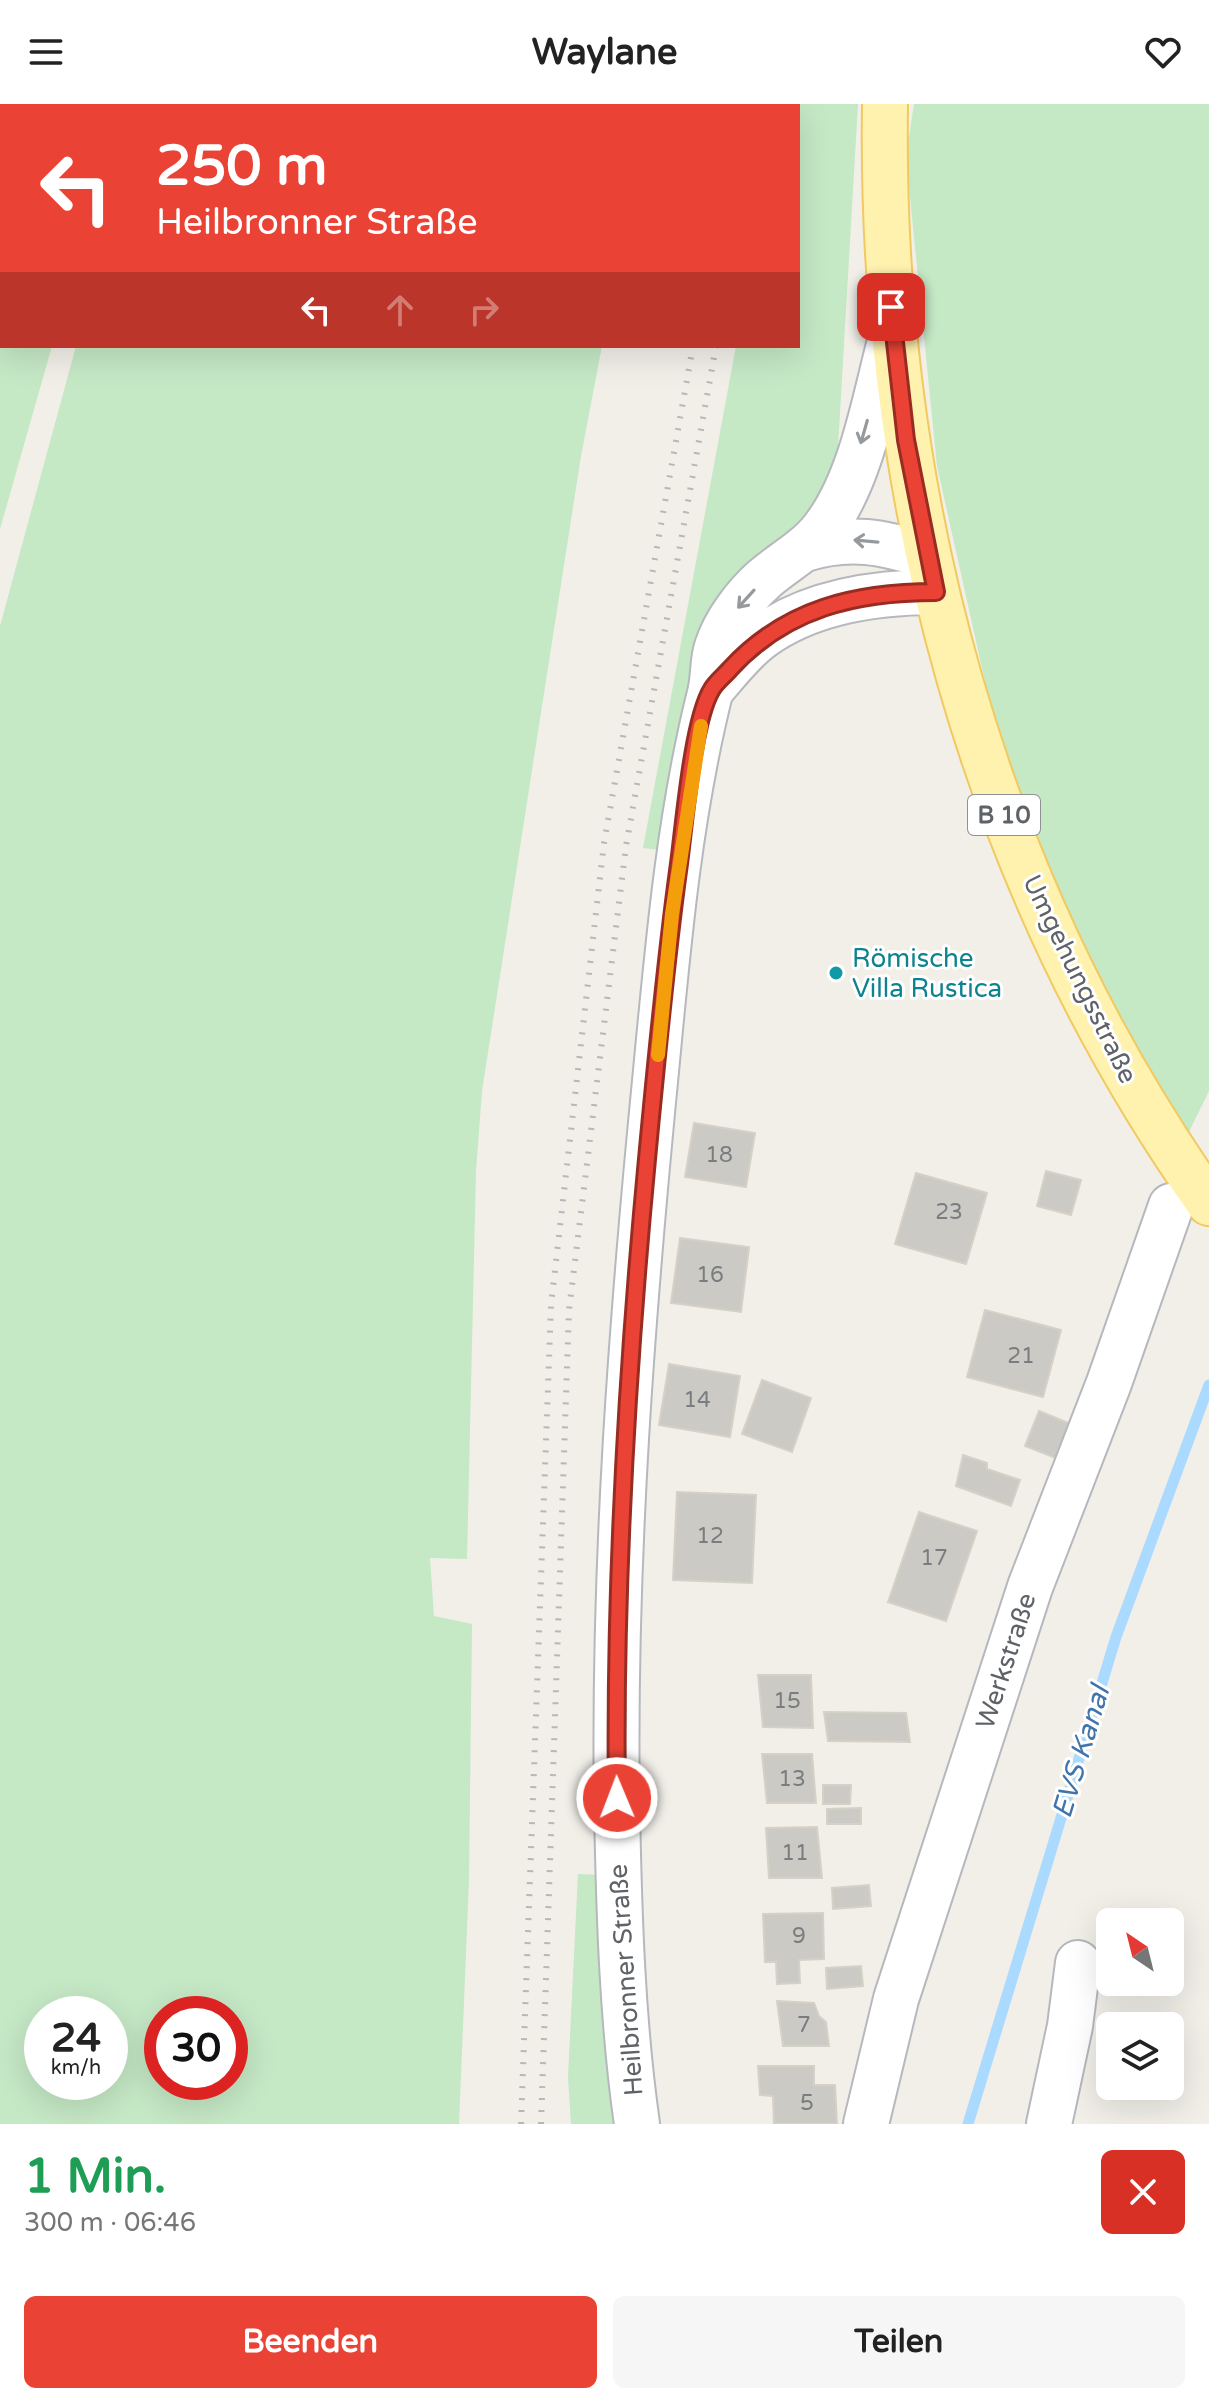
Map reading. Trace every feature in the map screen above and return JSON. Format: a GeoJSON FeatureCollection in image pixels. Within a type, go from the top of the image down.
{"type":"FeatureCollection","features":[{"type":"Feature","properties":{"kind":"main road","name":"Heilbronner Straße"},"geometry":{"type":"LineString","coordinates":[[885,104],[884,180],[893,330],[906,440],[931,574]]}},
{"type":"Feature","properties":{"kind":"main road","name":"Umgehungsstraße"},"geometry":{"type":"LineString","coordinates":[[931,574],[972,727],[1014,845],[1099,1027],[1166,1141],[1190,1204]]}},
{"type":"Feature","properties":{"kind":"street","name":"Heilbronner Straße"},"geometry":{"type":"LineString","coordinates":[[637,2124],[629,2066],[619,1914],[615,1682],[621,1525],[635,1282],[669,943],[698,736],[711,690],[717,647],[735,611],[764,579],[805,549],[826,526],[847,490],[893,330]]}},
{"type":"Feature","properties":{"kind":"street","name":"Heilbronner Straße"},"geometry":{"type":"LineString","coordinates":[[805,549],[830,541],[861,539],[889,543],[931,574]]}},
{"type":"Feature","properties":{"kind":"street","name":"Heilbronner Straße"},"geometry":{"type":"LineString","coordinates":[[711,690],[763,636],[799,616],[931,574]]}},
{"type":"Feature","properties":{"kind":"street","name":"Werkstraße"},"geometry":{"type":"LineString","coordinates":[[866,2124],[896,1999],[1021,1616],[1109,1383],[1190,1204]]}},
{"type":"Feature","properties":{"kind":"street"},"geometry":{"type":"LineString","coordinates":[[1049,2124],[1070,2026],[1078,1963]]}},
{"type":"Feature","properties":{"kind":"green space"},"geometry":{"type":"Polygon","coordinates":[[[800,104],[858,104],[838,447],[829,483],[811,515],[692,663],[659,850],[643,848],[736,348],[800,348],[800,104]]]}},
{"type":"Feature","properties":{"kind":"green space"},"geometry":{"type":"Polygon","coordinates":[[[914,104],[1209,104],[1209,1091],[1181,1148],[1067,925],[1027,822],[990,704],[937,466],[906,157],[914,104]]]}},
{"type":"Feature","properties":{"kind":"green space"},"geometry":{"type":"Polygon","coordinates":[[[0,348],[51,348],[0,529],[0,348]]]}},
{"type":"Feature","properties":{"kind":"green space"},"geometry":{"type":"Polygon","coordinates":[[[75,348],[602,348],[581,456],[482,1091],[476,1171],[467,1559],[430,1558],[434,1616],[472,1624],[469,1879],[459,2124],[0,2124],[0,626],[75,348]]]}},
{"type":"Feature","properties":{"kind":"green space"},"geometry":{"type":"Polygon","coordinates":[[[578,1874],[597,1875],[625,2124],[571,2124],[568,2077],[578,1874]]]}},
{"type":"Feature","properties":{"kind":"building"},"geometry":{"type":"Polygon","coordinates":[[[694,1123],[755,1133],[746,1187],[685,1177],[694,1123]]]}},
{"type":"Feature","properties":{"kind":"building"},"geometry":{"type":"Polygon","coordinates":[[[1046,1171],[1081,1180],[1071,1215],[1037,1206],[1046,1171]]]}},
{"type":"Feature","properties":{"kind":"building"},"geometry":{"type":"Polygon","coordinates":[[[916,1173],[987,1193],[966,1264],[895,1244],[916,1173]]]}},
{"type":"Feature","properties":{"kind":"building"},"geometry":{"type":"Polygon","coordinates":[[[680,1238],[749,1247],[741,1312],[671,1303],[680,1238]]]}},
{"type":"Feature","properties":{"kind":"building"},"geometry":{"type":"Polygon","coordinates":[[[985,1310],[1061,1330],[1043,1397],[967,1377],[985,1310]]]}},
{"type":"Feature","properties":{"kind":"building"},"geometry":{"type":"Polygon","coordinates":[[[669,1364],[740,1376],[730,1437],[659,1425],[669,1364]]]}},
{"type":"Feature","properties":{"kind":"building"},"geometry":{"type":"Polygon","coordinates":[[[762,1380],[811,1398],[792,1452],[742,1434],[762,1380]]]}},
{"type":"Feature","properties":{"kind":"building"},"geometry":{"type":"Polygon","coordinates":[[[1039,1411],[1071,1424],[1058,1459],[1025,1446],[1039,1411]]]}},
{"type":"Feature","properties":{"kind":"building"},"geometry":{"type":"Polygon","coordinates":[[[963,1455],[987,1463],[987,1469],[1020,1480],[1011,1506],[956,1486],[963,1455]]]}},
{"type":"Feature","properties":{"kind":"building"},"geometry":{"type":"Polygon","coordinates":[[[677,1492],[756,1495],[752,1583],[673,1580],[677,1492]]]}},
{"type":"Feature","properties":{"kind":"building"},"geometry":{"type":"Polygon","coordinates":[[[919,1512],[977,1531],[946,1621],[888,1602],[919,1512]]]}},
{"type":"Feature","properties":{"kind":"building"},"geometry":{"type":"Polygon","coordinates":[[[758,1675],[811,1675],[813,1728],[763,1727],[758,1675]]]}},
{"type":"Feature","properties":{"kind":"building"},"geometry":{"type":"Polygon","coordinates":[[[824,1712],[906,1713],[910,1742],[828,1741],[824,1712]]]}},
{"type":"Feature","properties":{"kind":"building"},"geometry":{"type":"Polygon","coordinates":[[[762,1754],[812,1754],[816,1803],[767,1803],[762,1754]]]}},
{"type":"Feature","properties":{"kind":"building"},"geometry":{"type":"Polygon","coordinates":[[[823,1785],[851,1785],[850,1804],[823,1804],[823,1785]]]}},
{"type":"Feature","properties":{"kind":"building"},"geometry":{"type":"Polygon","coordinates":[[[861,1808],[861,1824],[827,1824],[827,1809],[861,1808]]]}},
{"type":"Feature","properties":{"kind":"building"},"geometry":{"type":"Polygon","coordinates":[[[817,1827],[822,1878],[769,1878],[766,1828],[817,1827]]]}},
{"type":"Feature","properties":{"kind":"building"},"geometry":{"type":"Polygon","coordinates":[[[869,1885],[871,1906],[833,1909],[832,1888],[869,1885]]]}},
{"type":"Feature","properties":{"kind":"building"},"geometry":{"type":"Polygon","coordinates":[[[823,1913],[824,1959],[799,1960],[800,1983],[777,1984],[776,1962],[765,1962],[763,1914],[823,1913]]]}},
{"type":"Feature","properties":{"kind":"building"},"geometry":{"type":"Polygon","coordinates":[[[861,1966],[863,1986],[827,1989],[826,1968],[861,1966]]]}},
{"type":"Feature","properties":{"kind":"building"},"geometry":{"type":"Polygon","coordinates":[[[777,2001],[814,2003],[819,2016],[826,2022],[829,2046],[783,2046],[777,2001]]]}},
{"type":"Feature","properties":{"kind":"building"},"geometry":{"type":"Polygon","coordinates":[[[758,2066],[814,2066],[814,2085],[835,2085],[837,2124],[774,2124],[773,2096],[760,2095],[758,2066]]]}},
{"type":"Feature","properties":{"kind":"waterway","name":"EVS Kanal"},"geometry":{"type":"LineString","coordinates":[[968,2124],[1116,1637],[1209,1385]]}},
{"type":"Feature","properties":{"kind":"railway"},"geometry":{"type":"LineString","coordinates":[[521,2124],[551,1305],[604,843],[693,348]]}},
{"type":"Feature","properties":{"kind":"railway"},"geometry":{"type":"LineString","coordinates":[[541,2124],[569,1310],[626,846],[716,348]]}},
{"type":"Feature","properties":{"kind":"slow traffic"},"geometry":{"type":"LineString","coordinates":[[658,1055],[672,914],[701,726]]}},
{"type":"Feature","properties":{"kind":"place","name":"Römische Villa Rustica"},"geometry":{"type":"Point","coordinates":[836,973]}},
{"type":"Feature","properties":{"kind":"route"},"geometry":{"type":"LineString","coordinates":[[617,1798],[615,1682],[635,1282],[669,943],[698,736],[711,690],[763,636],[799,616],[830,605],[899,592],[936,592],[906,440],[891,307]]}}]}
